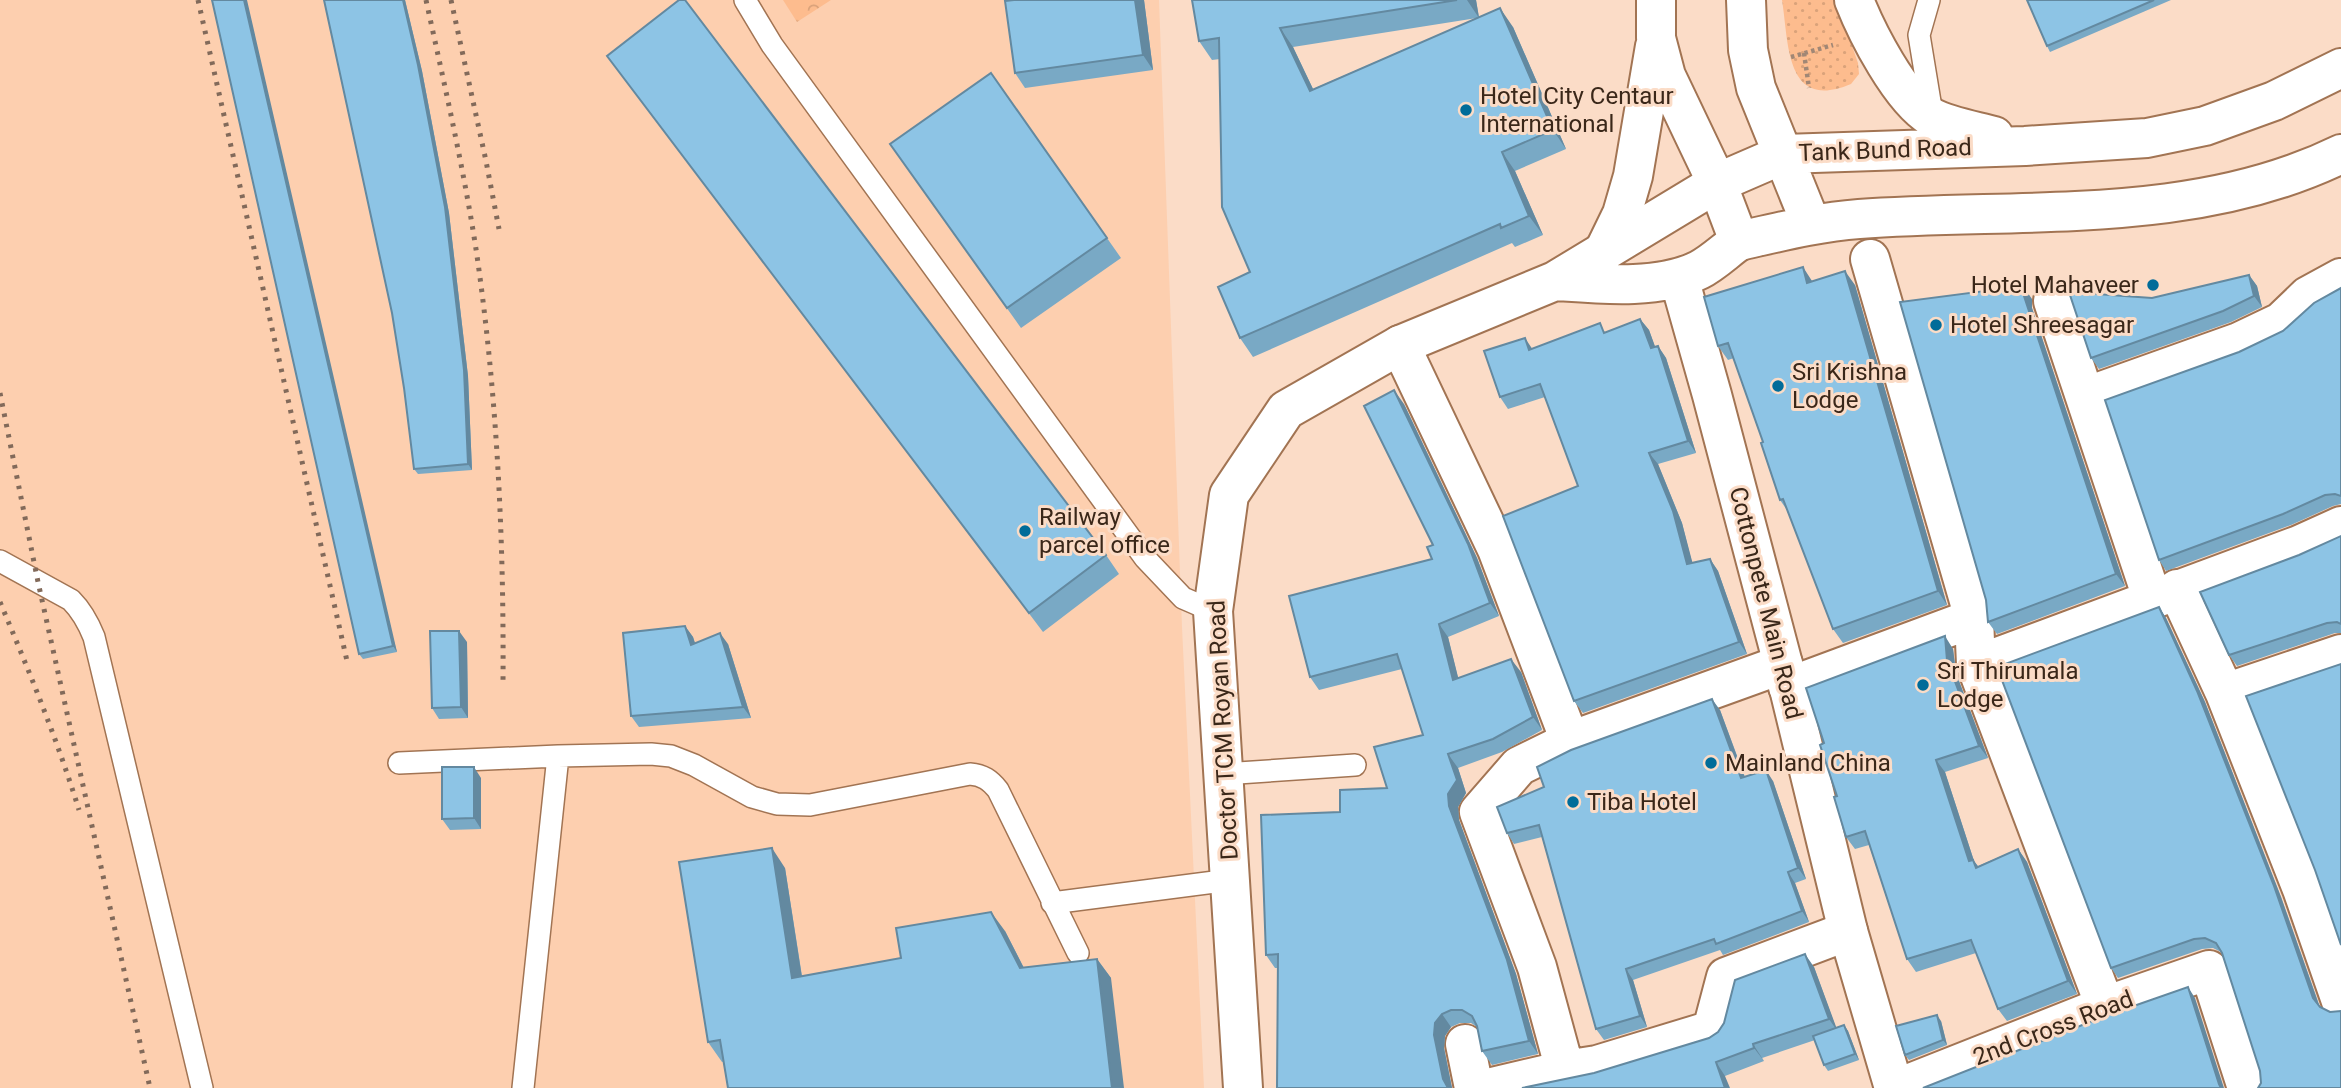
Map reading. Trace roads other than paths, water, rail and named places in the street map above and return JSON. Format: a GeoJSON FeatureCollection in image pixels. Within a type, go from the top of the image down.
{"type":"FeatureCollection","features":[{"type":"Feature","properties":{"kind":"street"},"geometry":{"type":"LineString","coordinates":[[1604,251],[1622,214],[1633,176],[1656,37],[1656,0]]}},
{"type":"Feature","properties":{"kind":"street"},"geometry":{"type":"LineString","coordinates":[[1746,0],[1748,50],[1756,88],[1811,224]]}},
{"type":"Feature","properties":{"kind":"street"},"geometry":{"type":"LineString","coordinates":[[1854,0],[1878,51],[1919,107],[1933,118],[2025,146]]}},
{"type":"Feature","properties":{"kind":"street"},"geometry":{"type":"LineString","coordinates":[[1656,37],[1666,76],[1717,183],[1739,241]]}},
{"type":"Feature","properties":{"kind":"street","name":"Tank Bund Road"},"geometry":{"type":"LineString","coordinates":[[1604,251],[1717,183],[1784,154],[2025,146],[2147,138],[2205,126],[2274,101],[2341,68]]}},
{"type":"Feature","properties":{"kind":"street"},"geometry":{"type":"LineString","coordinates":[[1555,281],[1616,285],[1679,278],[1702,268],[1739,241],[1811,224],[1859,219],[2011,215],[2146,206],[2213,196],[2268,182],[2341,154]]}},
{"type":"Feature","properties":{"kind":"street","name":"Doctor TCM Royan Road"},"geometry":{"type":"LineString","coordinates":[[1243,1088],[1213,611],[1229,495],[1286,410],[1400,345],[1555,281],[1604,251]]}},
{"type":"Feature","properties":{"kind":"street"},"geometry":{"type":"LineString","coordinates":[[1870,259],[1974,618],[1976,665],[2105,1006]]}},
{"type":"Feature","properties":{"kind":"street","name":"Cottonpete Main Road"},"geometry":{"type":"LineString","coordinates":[[1679,278],[1786,676],[1848,931],[1896,1088]]}},
{"type":"Feature","properties":{"kind":"street"},"geometry":{"type":"LineString","coordinates":[[2085,397],[2239,342],[2281,322],[2308,296],[2341,278]]}},
{"type":"Feature","properties":{"kind":"street"},"geometry":{"type":"LineString","coordinates":[[2053,301],[2085,397],[2164,594],[2225,693],[2302,889],[2341,1001]]}},
{"type":"Feature","properties":{"kind":"street"},"geometry":{"type":"LineString","coordinates":[[1400,345],[1497,549],[1570,741]]}},
{"type":"Feature","properties":{"kind":"street"},"geometry":{"type":"LineString","coordinates":[[1976,665],[2299,545],[2341,526]]}},
{"type":"Feature","properties":{"kind":"street"},"geometry":{"type":"LineString","coordinates":[[1590,1075],[1537,967],[1479,812],[1519,766],[1570,741],[1974,618]]}},
{"type":"Feature","properties":{"kind":"street"},"geometry":{"type":"LineString","coordinates":[[2225,693],[2341,654]]}},
{"type":"Feature","properties":{"kind":"street"},"geometry":{"type":"LineString","coordinates":[[1488,1088],[1590,1075],[1712,1030],[1726,977],[1848,931]]}},
{"type":"Feature","properties":{"kind":"street","name":"2nd Cross Road"},"geometry":{"type":"LineString","coordinates":[[1896,1088],[2105,1006],[2209,970],[2247,1088]]}},
{"type":"Feature","properties":{"kind":"street"},"geometry":{"type":"LineString","coordinates":[[1465,1044],[1474,1088]]}},
{"type":"Feature","properties":{"kind":"lane"},"geometry":{"type":"LineString","coordinates":[[745,0],[772,45],[1145,558],[1183,598],[1213,611]]}},
{"type":"Feature","properties":{"kind":"lane"},"geometry":{"type":"LineString","coordinates":[[1929,0],[1919,35],[1933,118]]}},
{"type":"Feature","properties":{"kind":"lane"},"geometry":{"type":"LineString","coordinates":[[0,561],[71,600],[84,615],[94,637],[201,1088]]}},
{"type":"Feature","properties":{"kind":"lane"},"geometry":{"type":"LineString","coordinates":[[399,763],[558,756],[671,756],[694,765],[752,797],[777,804],[810,805],[970,774],[978,775],[992,782],[998,790],[1078,953]]}},
{"type":"Feature","properties":{"kind":"lane"},"geometry":{"type":"LineString","coordinates":[[523,1088],[558,756]]}},
{"type":"Feature","properties":{"kind":"lane"},"geometry":{"type":"LineString","coordinates":[[1223,774],[1354,765]]}},
{"type":"Feature","properties":{"kind":"lane"},"geometry":{"type":"LineString","coordinates":[[1052,903],[1230,880]]}},
{"type":"Feature","properties":{"kind":"railway"},"geometry":{"type":"LineString","coordinates":[[198,0],[347,661]]}},
{"type":"Feature","properties":{"kind":"railway"},"geometry":{"type":"LineString","coordinates":[[426,0],[465,186],[483,303],[498,466],[503,683]]}},
{"type":"Feature","properties":{"kind":"railway"},"geometry":{"type":"LineString","coordinates":[[451,0],[499,229]]}},
{"type":"Feature","properties":{"kind":"railway"},"geometry":{"type":"LineString","coordinates":[[0,393],[38,582],[150,1088]]}},
{"type":"Feature","properties":{"kind":"railway"},"geometry":{"type":"LineString","coordinates":[[0,602],[52,731],[79,810]]}},
{"type":"Feature","properties":{"kind":"place","name":"Hotel City Centaur International"},"geometry":{"type":"Point","coordinates":[1466,110]}},
{"type":"Feature","properties":{"kind":"place","name":"Hotel Mahaveer"},"geometry":{"type":"Point","coordinates":[2153,285]}},
{"type":"Feature","properties":{"kind":"place","name":"Hotel Shreesagar"},"geometry":{"type":"Point","coordinates":[1936,325]}},
{"type":"Feature","properties":{"kind":"place","name":"Sri Krishna Lodge"},"geometry":{"type":"Point","coordinates":[1778,386]}},
{"type":"Feature","properties":{"kind":"place","name":"Railway parcel office"},"geometry":{"type":"Point","coordinates":[1025,531]}},
{"type":"Feature","properties":{"kind":"place","name":"Sri Thirumala Lodge"},"geometry":{"type":"Point","coordinates":[1923,685]}},
{"type":"Feature","properties":{"kind":"place","name":"Mainland China"},"geometry":{"type":"Point","coordinates":[1711,763]}},
{"type":"Feature","properties":{"kind":"place","name":"Tiba Hotel"},"geometry":{"type":"Point","coordinates":[1573,802]}}]}
